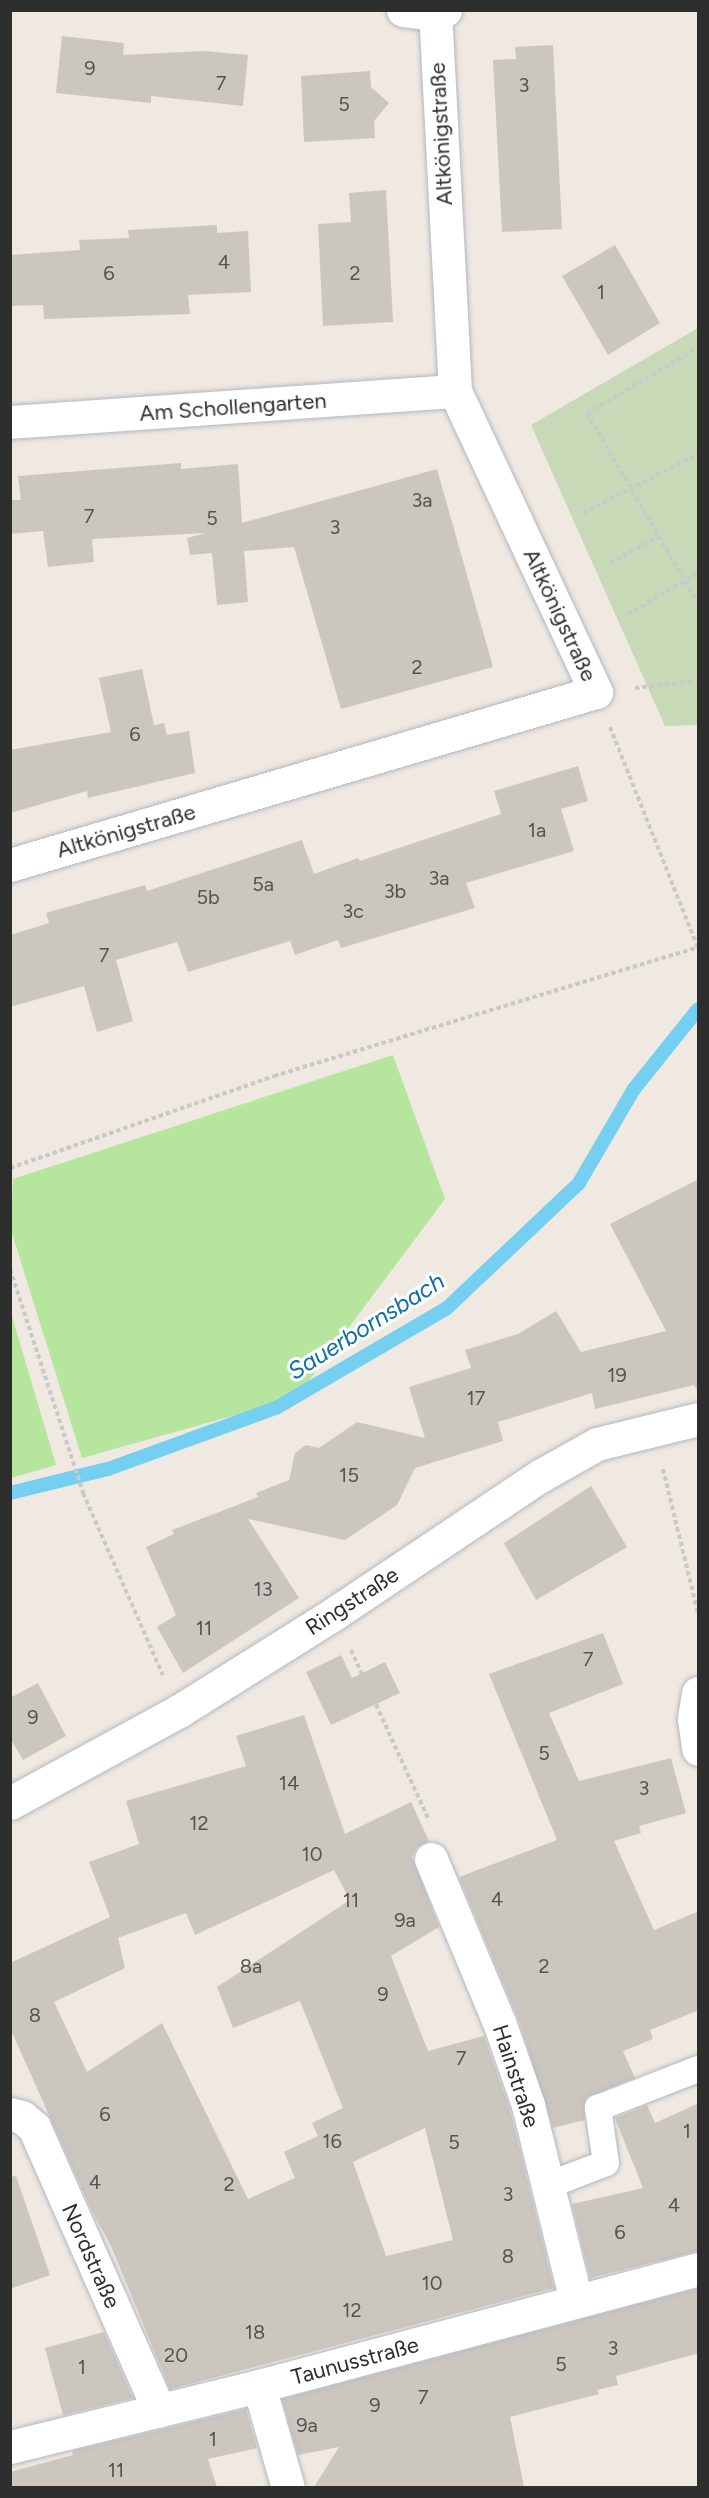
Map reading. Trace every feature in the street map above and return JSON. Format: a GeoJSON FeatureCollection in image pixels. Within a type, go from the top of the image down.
{"type":"FeatureCollection","features":[{"type":"Feature","properties":{"kind":"street"},"geometry":{"type":"LineString","coordinates":[[403,10],[440,12]]}},
{"type":"Feature","properties":{"kind":"street","name":"Altkönigstraße"},"geometry":{"type":"LineString","coordinates":[[10,865],[596,692],[455,391],[440,12]]}},
{"type":"Feature","properties":{"kind":"street","name":"Am Schollengarten"},"geometry":{"type":"LineString","coordinates":[[10,422],[455,391]]}},
{"type":"Feature","properties":{"kind":"street","name":"Ringstraße"},"geometry":{"type":"LineString","coordinates":[[10,1803],[179,1711],[335,1613],[540,1476],[597,1444],[699,1419]]}},
{"type":"Feature","properties":{"kind":"street"},"geometry":{"type":"LineString","coordinates":[[699,1693],[694,1719],[699,1749]]}},
{"type":"Feature","properties":{"kind":"street","name":"Hainstraße"},"geometry":{"type":"LineString","coordinates":[[431,1858],[499,2022],[528,2104],[576,2301]]}},
{"type":"Feature","properties":{"kind":"street","name":"Nordstraße"},"geometry":{"type":"LineString","coordinates":[[10,2115],[22,2117],[34,2127],[159,2411]]}},
{"type":"Feature","properties":{"kind":"street","name":"Taunusstraße"},"geometry":{"type":"LineString","coordinates":[[10,2447],[259,2386],[699,2270]]}},
{"type":"Feature","properties":{"kind":"street"},"geometry":{"type":"LineString","coordinates":[[259,2386],[288,2487]]}},
{"type":"Feature","properties":{"kind":"lane"},"geometry":{"type":"LineString","coordinates":[[549,2185],[606,2163],[598,2108],[699,2069]]}},
{"type":"Feature","properties":{"kind":"path"},"geometry":{"type":"LineString","coordinates":[[695,598],[588,413],[699,348]]}},
{"type":"Feature","properties":{"kind":"path"},"geometry":{"type":"LineString","coordinates":[[584,513],[699,454]]}},
{"type":"Feature","properties":{"kind":"path"},"geometry":{"type":"LineString","coordinates":[[610,563],[659,536]]}},
{"type":"Feature","properties":{"kind":"path"},"geometry":{"type":"LineString","coordinates":[[628,614],[699,573]]}},
{"type":"Feature","properties":{"kind":"path"},"geometry":{"type":"LineString","coordinates":[[10,1168],[274,1076],[698,948],[596,692],[699,681]]}},
{"type":"Feature","properties":{"kind":"path"},"geometry":{"type":"LineString","coordinates":[[10,1269],[83,1493],[179,1711]]}},
{"type":"Feature","properties":{"kind":"path"},"geometry":{"type":"LineString","coordinates":[[653,1430],[699,1614]]}},
{"type":"Feature","properties":{"kind":"path"},"geometry":{"type":"LineString","coordinates":[[335,1613],[431,1824],[431,1858]]}},
{"type":"Feature","properties":{"kind":"green space"},"geometry":{"type":"Polygon","coordinates":[[[698,328],[698,725],[665,726],[531,425],[698,328]]]}},
{"type":"Feature","properties":{"kind":"green space"},"geometry":{"type":"Polygon","coordinates":[[[393,1055],[445,1199],[296,1398],[82,1458],[11,1230],[13,1179],[393,1055]]]}},
{"type":"Feature","properties":{"kind":"green space"},"geometry":{"type":"Polygon","coordinates":[[[11,1313],[56,1465],[10,1478],[11,1313]]]}},
{"type":"Feature","properties":{"kind":"building"},"geometry":{"type":"Polygon","coordinates":[[[62,36],[124,43],[123,55],[204,51],[248,55],[243,106],[151,96],[151,103],[56,93],[62,36]]]}},
{"type":"Feature","properties":{"kind":"building"},"geometry":{"type":"Polygon","coordinates":[[[553,45],[562,229],[502,232],[493,60],[516,59],[515,47],[553,45]]]}},
{"type":"Feature","properties":{"kind":"building"},"geometry":{"type":"Polygon","coordinates":[[[370,71],[371,87],[389,103],[374,121],[375,138],[304,142],[301,76],[370,71]]]}},
{"type":"Feature","properties":{"kind":"building"},"geometry":{"type":"Polygon","coordinates":[[[386,190],[393,322],[323,326],[318,224],[351,222],[349,193],[386,190]]]}},
{"type":"Feature","properties":{"kind":"building"},"geometry":{"type":"Polygon","coordinates":[[[217,225],[217,233],[248,231],[251,292],[188,295],[190,314],[44,319],[43,305],[10,306],[10,255],[80,250],[79,240],[129,238],[128,230],[217,225]]]}},
{"type":"Feature","properties":{"kind":"building"},"geometry":{"type":"Polygon","coordinates":[[[615,245],[660,323],[608,355],[562,276],[615,245]]]}},
{"type":"Feature","properties":{"kind":"building"},"geometry":{"type":"Polygon","coordinates":[[[181,463],[181,469],[238,464],[242,523],[437,469],[493,667],[341,709],[294,547],[244,551],[248,602],[217,605],[212,553],[190,555],[187,538],[206,533],[92,539],[94,562],[48,567],[43,531],[10,534],[10,500],[21,500],[18,476],[181,463]]]}},
{"type":"Feature","properties":{"kind":"building"},"geometry":{"type":"Polygon","coordinates":[[[142,669],[154,725],[164,723],[167,735],[189,731],[195,773],[88,798],[87,791],[10,813],[10,750],[111,732],[99,678],[142,669]]]}},
{"type":"Feature","properties":{"kind":"building"},"geometry":{"type":"Polygon","coordinates":[[[578,766],[588,801],[561,809],[574,851],[466,883],[475,908],[341,948],[338,940],[295,955],[290,941],[188,972],[177,942],[116,960],[133,1021],[97,1032],[84,986],[10,1007],[10,935],[49,923],[46,913],[145,885],[147,891],[302,840],[314,874],[501,814],[494,791],[578,766]]]}},
{"type":"Feature","properties":{"kind":"building"},"geometry":{"type":"Polygon","coordinates":[[[699,1179],[699,1393],[694,1385],[595,1409],[592,1393],[498,1422],[503,1441],[415,1468],[397,1505],[345,1540],[248,1519],[299,1598],[183,1673],[157,1627],[176,1615],[146,1547],[174,1534],[172,1530],[258,1497],[256,1493],[289,1480],[295,1453],[306,1445],[319,1448],[357,1422],[425,1438],[409,1387],[471,1368],[465,1350],[518,1334],[556,1311],[581,1352],[666,1331],[610,1224],[699,1179]]]}},
{"type":"Feature","properties":{"kind":"building"},"geometry":{"type":"Polygon","coordinates":[[[591,1486],[627,1547],[536,1600],[504,1543],[591,1486]]]}},
{"type":"Feature","properties":{"kind":"building"},"geometry":{"type":"Polygon","coordinates":[[[603,1633],[623,1684],[549,1713],[579,1781],[671,1758],[686,1813],[639,1826],[641,1833],[614,1841],[654,1930],[699,1911],[699,2010],[650,2030],[653,2039],[623,2051],[635,2078],[587,2097],[584,2104],[585,2120],[553,2128],[521,2026],[459,1877],[557,1840],[489,1674],[603,1633]]]}},
{"type":"Feature","properties":{"kind":"building"},"geometry":{"type":"Polygon","coordinates":[[[341,1655],[352,1678],[385,1662],[400,1693],[331,1725],[306,1672],[341,1655]]]}},
{"type":"Feature","properties":{"kind":"building"},"geometry":{"type":"Polygon","coordinates":[[[38,1683],[66,1736],[23,1760],[10,1738],[10,1698],[38,1683]]]}},
{"type":"Feature","properties":{"kind":"building"},"geometry":{"type":"Polygon","coordinates":[[[304,1715],[345,1834],[411,1802],[429,1841],[417,1847],[412,1857],[439,1927],[391,1956],[428,2051],[484,2036],[510,2110],[554,2288],[170,2389],[111,2246],[92,2211],[10,2028],[10,1963],[110,1917],[89,1862],[139,1844],[126,1801],[246,1766],[236,1736],[304,1715]],[[334,1870],[195,1935],[186,1913],[118,1938],[125,1968],[54,2002],[87,2072],[162,2023],[248,2199],[295,2178],[284,2152],[318,2136],[312,2123],[343,2108],[300,2001],[233,2028],[217,1987],[350,1900],[334,1870]],[[425,2128],[353,2162],[386,2256],[453,2240],[425,2128]]]}},
{"type":"Feature","properties":{"kind":"building"},"geometry":{"type":"Polygon","coordinates":[[[699,2103],[699,2251],[590,2278],[572,2204],[643,2188],[615,2118],[647,2105],[655,2123],[699,2103]]]}},
{"type":"Feature","properties":{"kind":"building"},"geometry":{"type":"Polygon","coordinates":[[[16,2176],[50,2275],[10,2289],[10,2177],[16,2176]]]}},
{"type":"Feature","properties":{"kind":"building"},"geometry":{"type":"Polygon","coordinates":[[[699,2288],[699,2353],[616,2376],[618,2385],[597,2390],[599,2394],[510,2417],[524,2487],[314,2487],[339,2447],[298,2455],[282,2399],[699,2288]]]}},
{"type":"Feature","properties":{"kind":"building"},"geometry":{"type":"Polygon","coordinates":[[[104,2332],[133,2398],[63,2415],[45,2348],[104,2332]]]}},
{"type":"Feature","properties":{"kind":"building"},"geometry":{"type":"Polygon","coordinates":[[[246,2409],[257,2448],[208,2459],[217,2487],[10,2487],[10,2472],[73,2455],[72,2451],[246,2409]]]}},
{"type":"Feature","properties":{"kind":"waterway","name":"Sauerbornsbach"},"geometry":{"type":"LineString","coordinates":[[10,1493],[108,1469],[276,1408],[447,1308],[579,1183],[634,1089],[698,1009]]}}]}
